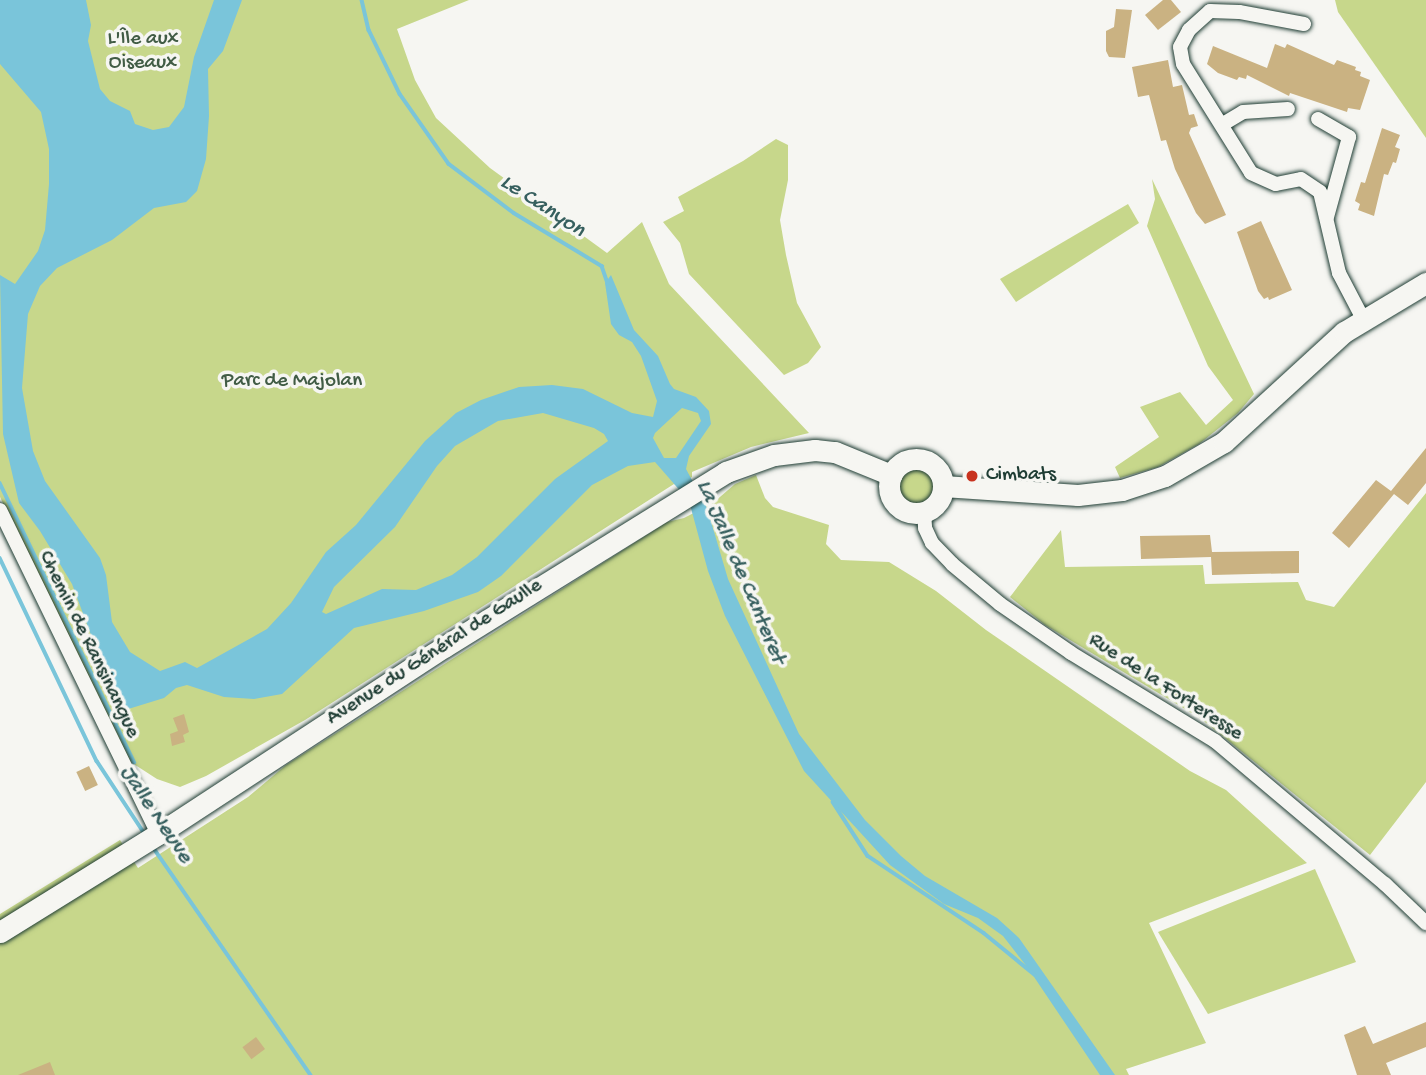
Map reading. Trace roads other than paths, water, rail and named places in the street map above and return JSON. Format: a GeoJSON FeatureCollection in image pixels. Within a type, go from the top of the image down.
{"type":"FeatureCollection","features":[{"type":"Feature","properties":{"kind":"main road"},"geometry":{"type":"LineString","coordinates":[[943,486],[1078,495],[1122,490],[1165,476],[1224,442],[1324,348],[1363,319],[1426,283]]}},
{"type":"Feature","properties":{"kind":"main road","name":"Avenue du Général de Gaulle"},"geometry":{"type":"LineString","coordinates":[[0,932],[158,834],[443,647],[676,501],[745,463],[774,455],[805,451],[835,452],[891,475]]}},
{"type":"Feature","properties":{"kind":"main road"},"geometry":{"type":"LineString","coordinates":[[921,460],[937,469],[943,486],[938,502],[924,512],[907,512],[899,507],[890,493],[891,475],[904,462],[921,460]]}},
{"type":"Feature","properties":{"kind":"street"},"geometry":{"type":"LineString","coordinates":[[1304,24],[1239,12],[1210,11],[1189,30],[1180,47],[1183,64],[1223,124],[1251,173],[1276,184],[1301,179],[1320,192],[1339,273],[1363,319]]}},
{"type":"Feature","properties":{"kind":"street"},"geometry":{"type":"LineString","coordinates":[[1223,124],[1243,111],[1288,109]]}},
{"type":"Feature","properties":{"kind":"street"},"geometry":{"type":"LineString","coordinates":[[1318,119],[1349,137],[1325,221]]}},
{"type":"Feature","properties":{"kind":"street","name":"Chemin de Ransinangue"},"geometry":{"type":"LineString","coordinates":[[0,510],[158,834]]}},
{"type":"Feature","properties":{"kind":"street","name":"Rue de la Forteresse"},"geometry":{"type":"LineString","coordinates":[[924,512],[925,528],[932,543],[990,596],[1044,635],[1215,741],[1355,858],[1426,923]]}},
{"type":"Feature","properties":{"kind":"water"},"geometry":{"type":"Polygon","coordinates":[[[0,0],[86,0],[91,25],[88,41],[100,89],[110,101],[130,111],[135,124],[153,130],[169,127],[184,107],[194,57],[214,0],[242,0],[223,51],[208,69],[206,159],[197,191],[186,202],[154,208],[112,240],[57,268],[40,286],[28,314],[22,388],[33,451],[45,481],[100,558],[106,575],[112,622],[130,652],[160,671],[185,662],[197,668],[267,629],[291,603],[326,552],[356,525],[425,441],[456,413],[481,400],[519,387],[552,385],[583,389],[632,413],[653,417],[657,401],[641,356],[632,342],[619,335],[611,324],[605,283],[611,275],[634,330],[658,356],[670,384],[674,389],[696,397],[709,411],[711,424],[689,456],[686,469],[707,508],[728,579],[799,734],[865,820],[901,856],[925,876],[997,918],[1019,938],[1115,1075],[1100,1075],[1028,968],[1003,936],[978,918],[944,904],[890,865],[804,771],[725,616],[708,571],[689,501],[655,462],[628,466],[592,485],[501,576],[478,592],[424,611],[354,628],[282,694],[254,699],[224,697],[187,685],[176,688],[164,698],[125,710],[113,694],[72,584],[40,531],[19,503],[3,434],[0,275],[15,284],[38,251],[45,230],[49,149],[41,112],[0,64],[0,0]],[[682,408],[653,438],[664,458],[676,458],[701,421],[698,413],[682,408]],[[543,413],[498,421],[455,446],[437,466],[395,527],[334,587],[322,612],[326,614],[382,589],[416,590],[452,575],[477,557],[555,479],[608,441],[604,434],[594,428],[543,413]]]}},
{"type":"Feature","properties":{"kind":"waterway","name":"Le Canyon"},"geometry":{"type":"LineString","coordinates":[[362,0],[369,30],[400,94],[449,164],[514,213],[602,266],[608,283]]}},
{"type":"Feature","properties":{"kind":"waterway"},"geometry":{"type":"LineString","coordinates":[[0,483],[134,762]]}},
{"type":"Feature","properties":{"kind":"waterway","name":"Jalle Neuve"},"geometry":{"type":"LineString","coordinates":[[0,558],[97,761],[145,834]]}},
{"type":"Feature","properties":{"kind":"waterway","name":"La Jalle de Canteret"},"geometry":{"type":"LineString","coordinates":[[833,802],[868,856],[984,933],[1034,974]]}},
{"type":"Feature","properties":{"kind":"waterway","name":"Jalle Neuve"},"geometry":{"type":"LineString","coordinates":[[153,847],[311,1075]]}},
{"type":"Feature","properties":{"kind":"place","name":"Cimbats"},"geometry":{"type":"Point","coordinates":[972,476]}},
{"type":"Feature","properties":{"kind":"park label","name":"L'Île aux Oiseaux"},"geometry":{"type":"Point","coordinates":[143,52]}},
{"type":"Feature","properties":{"kind":"park label","name":"Parc de Majolan"},"geometry":{"type":"Point","coordinates":[292,382]}}]}
